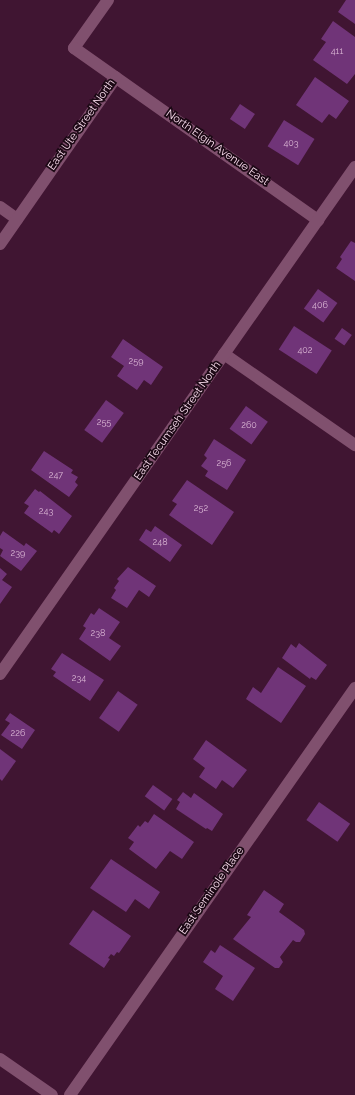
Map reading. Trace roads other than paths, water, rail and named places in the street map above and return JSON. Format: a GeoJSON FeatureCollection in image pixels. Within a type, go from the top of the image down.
{"type":"FeatureCollection","features":[{"type":"Feature","properties":{"kind":"street","name":"East Ute Street North"},"geometry":{"type":"LineString","coordinates":[[0,244],[116,77],[74,48],[108,0]]}},
{"type":"Feature","properties":{"kind":"street","name":"North Elgin Avenue East"},"geometry":{"type":"LineString","coordinates":[[116,77],[318,220]]}},
{"type":"Feature","properties":{"kind":"street","name":"East Tecumseh Street North"},"geometry":{"type":"LineString","coordinates":[[0,674],[355,167]]}},
{"type":"Feature","properties":{"kind":"street"},"geometry":{"type":"LineString","coordinates":[[0,206],[17,219]]}},
{"type":"Feature","properties":{"kind":"street"},"geometry":{"type":"LineString","coordinates":[[224,354],[355,445]]}},
{"type":"Feature","properties":{"kind":"street","name":"East Seminole Place"},"geometry":{"type":"LineString","coordinates":[[70,1095],[355,688]]}},
{"type":"Feature","properties":{"kind":"street"},"geometry":{"type":"LineString","coordinates":[[0,1059],[52,1095]]}}]}
